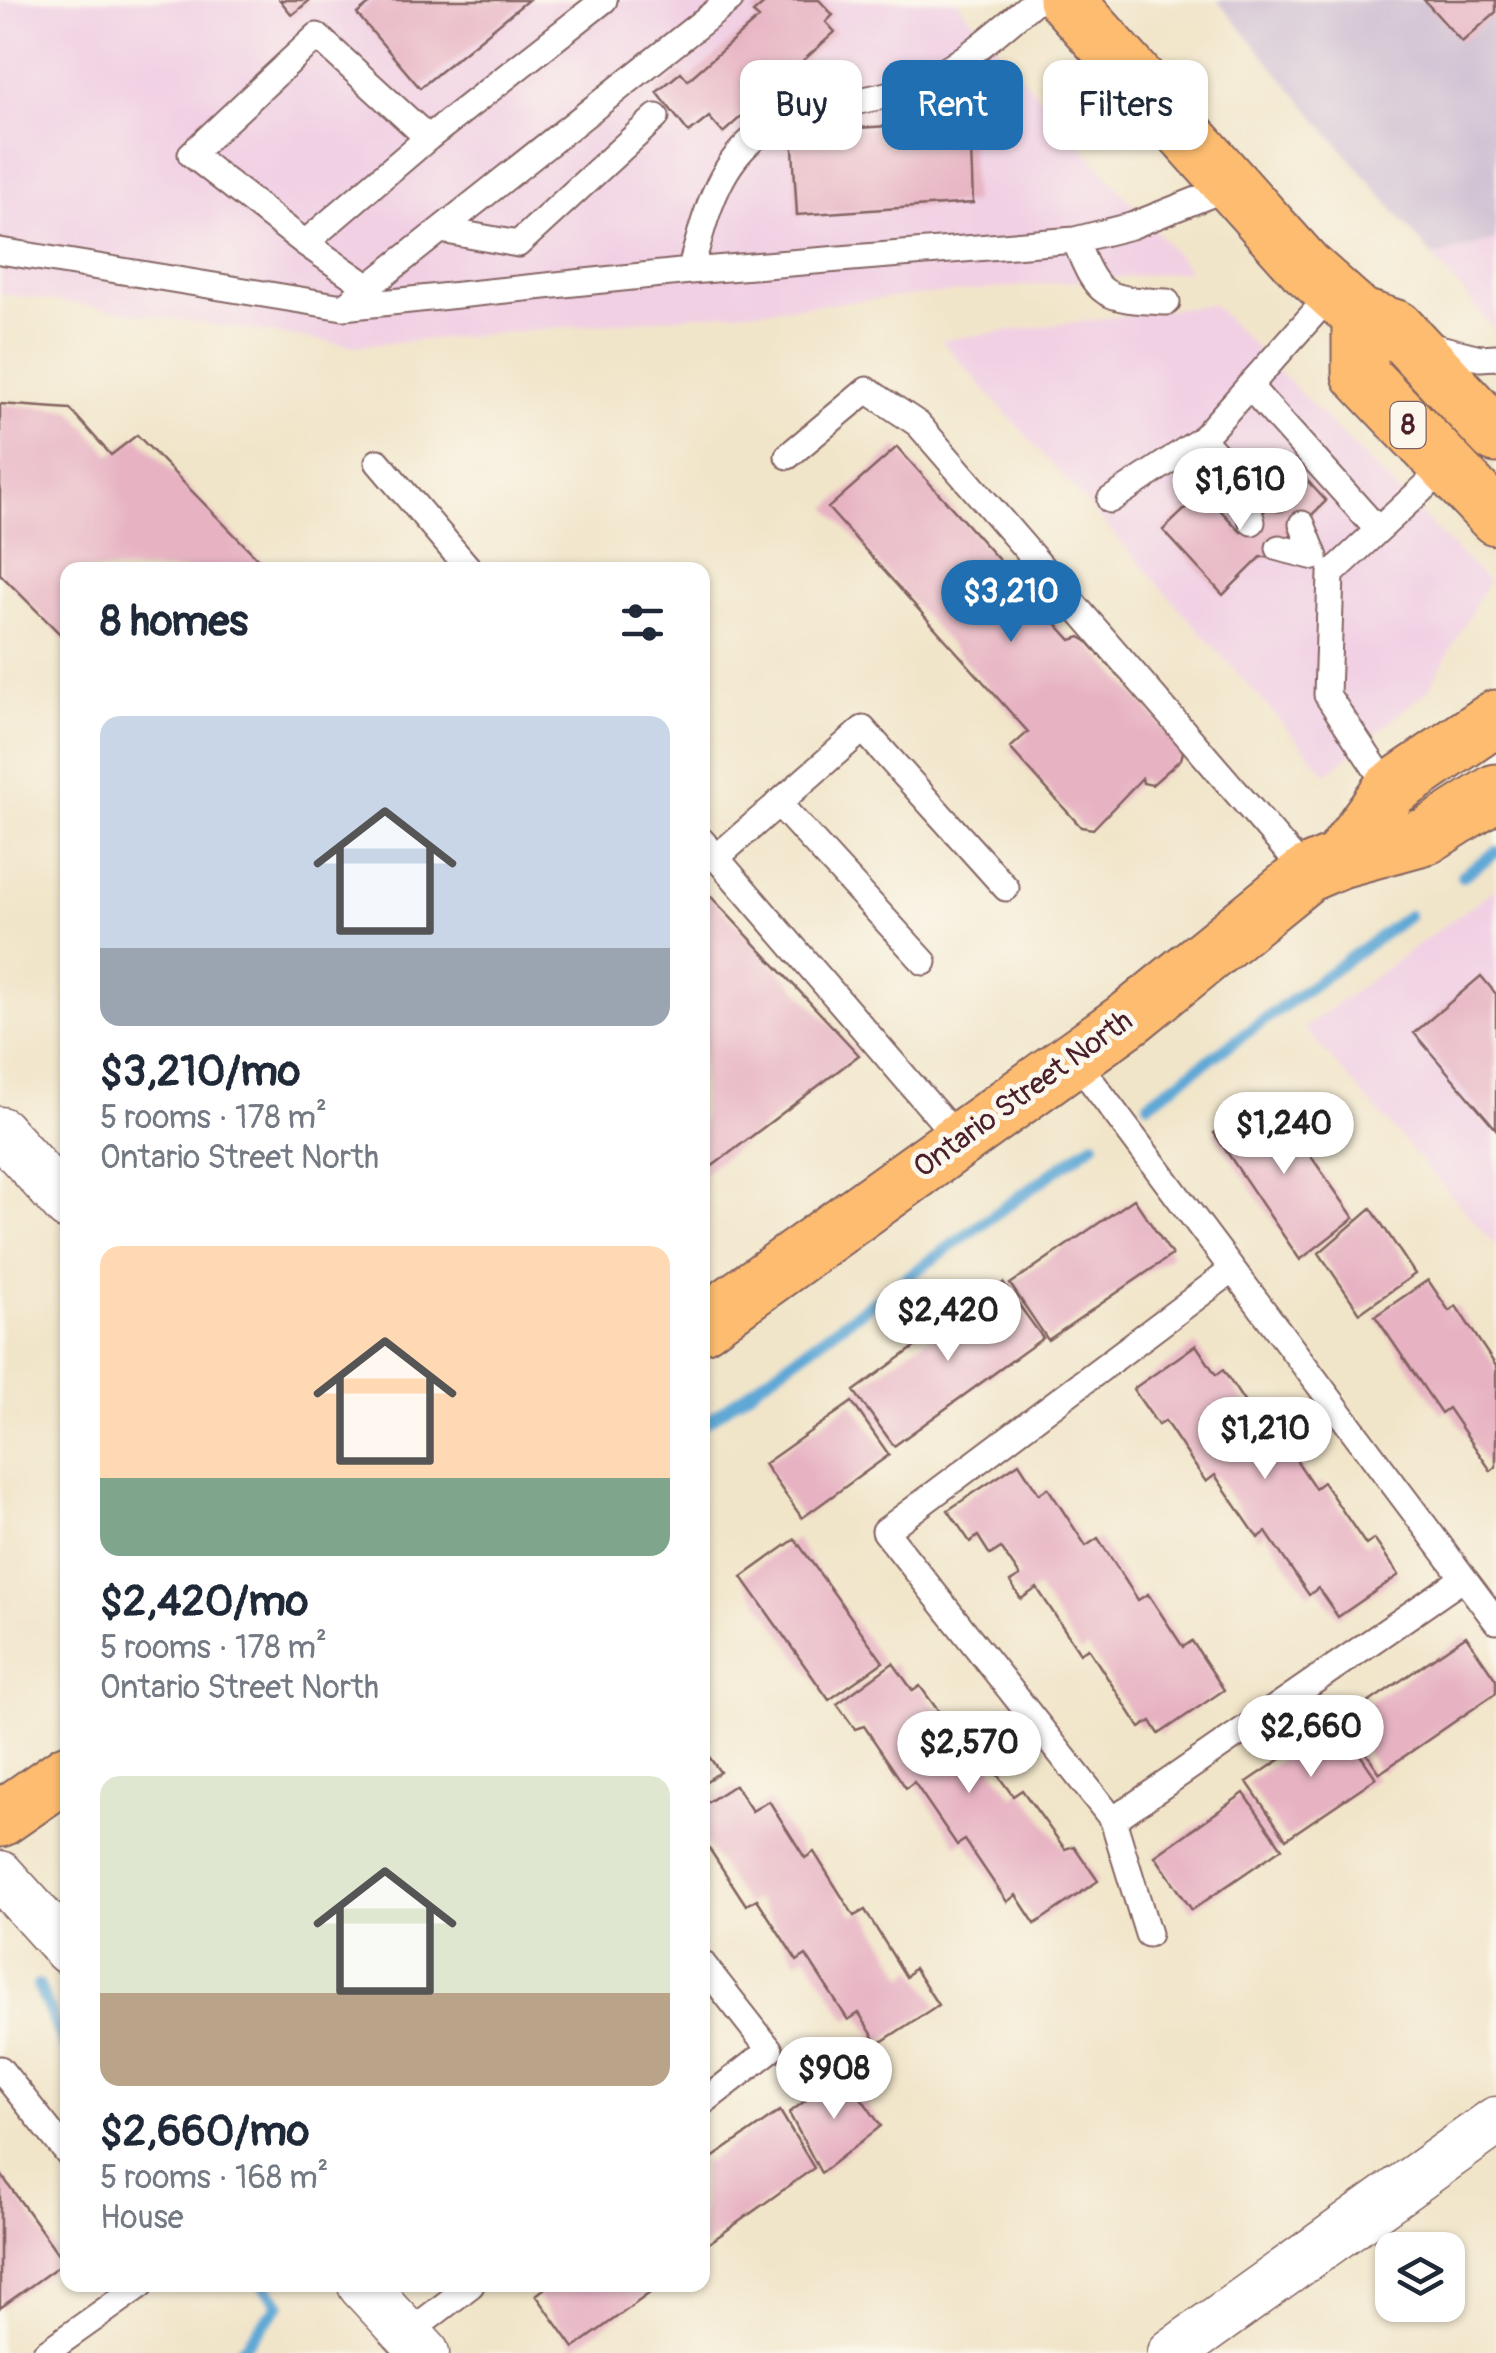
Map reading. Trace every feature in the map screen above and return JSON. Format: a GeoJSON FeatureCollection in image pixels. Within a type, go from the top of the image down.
{"type":"FeatureCollection","features":[{"type":"Feature","properties":{"kind":"main road","name":"8"},"geometry":{"type":"LineString","coordinates":[[1066,0],[1304,268],[1347,304],[1396,328],[1496,435]]}},
{"type":"Feature","properties":{"kind":"main road","name":"8"},"geometry":{"type":"LineString","coordinates":[[1347,304],[1360,374],[1496,517]]}},
{"type":"Feature","properties":{"kind":"main road","name":"Ontario Street North"},"geometry":{"type":"LineString","coordinates":[[710,1319],[1131,1017],[1323,867],[1390,790],[1496,718]]}},
{"type":"Feature","properties":{"kind":"main road","name":"Ontario Street North"},"geometry":{"type":"LineString","coordinates":[[1323,867],[1428,836],[1496,792]]}},
{"type":"Feature","properties":{"kind":"main road"},"geometry":{"type":"LineString","coordinates":[[0,1819],[60,1778]]}},
{"type":"Feature","properties":{"kind":"street"},"geometry":{"type":"LineString","coordinates":[[0,1132],[60,1197]]}},
{"type":"Feature","properties":{"kind":"street"},"geometry":{"type":"LineString","coordinates":[[0,1874],[60,1941]]}},
{"type":"Feature","properties":{"kind":"street"},"geometry":{"type":"LineString","coordinates":[[1172,2353],[1496,2121]]}},
{"type":"Feature","properties":{"kind":"street"},"geometry":{"type":"LineString","coordinates":[[368,2292],[416,2344]]}},
{"type":"Feature","properties":{"kind":"lane"},"geometry":{"type":"LineString","coordinates":[[305,243],[428,138],[604,0]]}},
{"type":"Feature","properties":{"kind":"lane"},"geometry":{"type":"LineString","coordinates":[[343,307],[730,0]]}},
{"type":"Feature","properties":{"kind":"lane"},"geometry":{"type":"LineString","coordinates":[[690,271],[712,194],[737,152],[783,120],[912,88],[965,58],[1036,0]]}},
{"type":"Feature","properties":{"kind":"lane"},"geometry":{"type":"LineString","coordinates":[[368,286],[305,243],[192,154],[317,36],[428,138]]}},
{"type":"Feature","properties":{"kind":"lane"},"geometry":{"type":"LineString","coordinates":[[441,230],[518,244],[656,117]]}},
{"type":"Feature","properties":{"kind":"lane"},"geometry":{"type":"LineString","coordinates":[[0,251],[343,307],[690,271],[1075,240],[1131,226],[1232,186]]}},
{"type":"Feature","properties":{"kind":"lane"},"geometry":{"type":"LineString","coordinates":[[1075,240],[1090,280],[1106,292],[1124,300],[1167,302]]}},
{"type":"Feature","properties":{"kind":"lane"},"geometry":{"type":"LineString","coordinates":[[1110,500],[1202,439],[1249,386],[1347,304]]}},
{"type":"Feature","properties":{"kind":"lane"},"geometry":{"type":"LineString","coordinates":[[1412,342],[1480,358],[1496,357]]}},
{"type":"Feature","properties":{"kind":"lane"},"geometry":{"type":"LineString","coordinates":[[1249,386],[1378,530]]}},
{"type":"Feature","properties":{"kind":"lane"},"geometry":{"type":"LineString","coordinates":[[788,456],[866,390],[918,424],[1323,867]]}},
{"type":"Feature","properties":{"kind":"lane"},"geometry":{"type":"LineString","coordinates":[[1202,439],[1240,480],[1278,498]]}},
{"type":"Feature","properties":{"kind":"lane"},"geometry":{"type":"LineString","coordinates":[[378,462],[463,562]]}},
{"type":"Feature","properties":{"kind":"lane"},"geometry":{"type":"LineString","coordinates":[[1324,565],[1378,530],[1447,466]]}},
{"type":"Feature","properties":{"kind":"lane"},"geometry":{"type":"LineString","coordinates":[[1240,480],[1252,522]]}},
{"type":"Feature","properties":{"kind":"lane"},"geometry":{"type":"LineString","coordinates":[[1302,524],[1324,565],[1327,695],[1390,790]]}},
{"type":"Feature","properties":{"kind":"lane"},"geometry":{"type":"LineString","coordinates":[[1279,548],[1324,565]]}},
{"type":"Feature","properties":{"kind":"lane"},"geometry":{"type":"LineString","coordinates":[[959,1140],[710,849],[778,804],[863,729],[1006,888]]}},
{"type":"Feature","properties":{"kind":"lane"},"geometry":{"type":"LineString","coordinates":[[778,804],[924,962]]}},
{"type":"Feature","properties":{"kind":"lane"},"geometry":{"type":"LineString","coordinates":[[1074,1058],[1496,1621]]}},
{"type":"Feature","properties":{"kind":"lane"},"geometry":{"type":"LineString","coordinates":[[1148,1934],[1113,1820],[885,1531],[1231,1272]]}},
{"type":"Feature","properties":{"kind":"lane"},"geometry":{"type":"LineString","coordinates":[[1113,1820],[1462,1580]]}},
{"type":"Feature","properties":{"kind":"lane"},"geometry":{"type":"LineString","coordinates":[[710,1973],[770,2050],[710,2097]]}},
{"type":"Feature","properties":{"kind":"lane"},"geometry":{"type":"LineString","coordinates":[[0,2069],[60,2144]]}},
{"type":"Feature","properties":{"kind":"lane"},"geometry":{"type":"LineString","coordinates":[[45,2353],[131,2292]]}},
{"type":"Feature","properties":{"kind":"lane"},"geometry":{"type":"LineString","coordinates":[[416,2344],[464,2292]]}},
{"type":"Feature","properties":{"kind":"shaded area"},"geometry":{"type":"Polygon","coordinates":[[[0,0],[956,0],[1008,60],[882,60],[882,150],[1023,150],[1023,78],[1043,101],[1043,150],[1086,150],[1190,271],[356,346],[0,293],[0,0]]]}},
{"type":"Feature","properties":{"kind":"shaded area"},"geometry":{"type":"Polygon","coordinates":[[[1217,0],[1496,0],[1496,240],[1433,257],[1217,0]]]}},
{"type":"Feature","properties":{"kind":"shaded area"},"geometry":{"type":"Polygon","coordinates":[[[1496,240],[1496,332],[1433,257],[1496,240]]]}},
{"type":"Feature","properties":{"kind":"shaded area"},"geometry":{"type":"Polygon","coordinates":[[[1212,304],[1488,582],[1429,689],[1327,774],[941,340],[1212,304]]]}},
{"type":"Feature","properties":{"kind":"shaded area"},"geometry":{"type":"Polygon","coordinates":[[[1496,888],[1496,1246],[1304,1028],[1496,888]]]}},
{"type":"Feature","properties":{"kind":"building"},"geometry":{"type":"Polygon","coordinates":[[[280,0],[310,0],[292,15],[280,0]]]}},
{"type":"Feature","properties":{"kind":"building"},"geometry":{"type":"Polygon","coordinates":[[[374,0],[528,0],[420,88],[357,14],[374,0]]]}},
{"type":"Feature","properties":{"kind":"building"},"geometry":{"type":"Polygon","coordinates":[[[768,0],[819,0],[833,15],[826,22],[835,32],[804,60],[740,60],[740,118],[723,133],[709,117],[689,133],[657,92],[681,72],[688,80],[759,18],[753,13],[768,0]]]}},
{"type":"Feature","properties":{"kind":"building"},"geometry":{"type":"Polygon","coordinates":[[[1424,0],[1496,0],[1496,12],[1462,42],[1424,0]]]}},
{"type":"Feature","properties":{"kind":"building"},"geometry":{"type":"Polygon","coordinates":[[[882,126],[882,150],[971,150],[973,203],[797,215],[793,150],[862,150],[862,128],[882,126]]]}},
{"type":"Feature","properties":{"kind":"building"},"geometry":{"type":"Polygon","coordinates":[[[0,404],[70,409],[111,455],[137,435],[261,562],[60,562],[60,634],[0,574],[0,404]]]}},
{"type":"Feature","properties":{"kind":"building"},"geometry":{"type":"Polygon","coordinates":[[[897,447],[1071,640],[1080,637],[1087,641],[1183,752],[1181,759],[1152,785],[1143,783],[1142,778],[1093,829],[1081,827],[1010,748],[1028,732],[828,508],[897,447]]]}},
{"type":"Feature","properties":{"kind":"building"},"geometry":{"type":"Polygon","coordinates":[[[1303,476],[1326,501],[1223,595],[1163,530],[1203,492],[1241,532],[1303,476]]]}},
{"type":"Feature","properties":{"kind":"building"},"geometry":{"type":"Polygon","coordinates":[[[710,896],[859,1055],[710,1168],[710,896]]]}},
{"type":"Feature","properties":{"kind":"building"},"geometry":{"type":"Polygon","coordinates":[[[1481,976],[1496,994],[1496,1129],[1414,1033],[1481,976]]]}},
{"type":"Feature","properties":{"kind":"building"},"geometry":{"type":"Polygon","coordinates":[[[1269,1096],[1354,1218],[1300,1260],[1214,1133],[1269,1096]]]}},
{"type":"Feature","properties":{"kind":"building"},"geometry":{"type":"Polygon","coordinates":[[[1134,1199],[1172,1255],[1048,1340],[1010,1284],[1134,1199]]]}},
{"type":"Feature","properties":{"kind":"building"},"geometry":{"type":"Polygon","coordinates":[[[1371,1208],[1415,1274],[1360,1313],[1319,1253],[1371,1208]]]}},
{"type":"Feature","properties":{"kind":"building"},"geometry":{"type":"Polygon","coordinates":[[[1428,1280],[1449,1311],[1456,1306],[1496,1366],[1496,1467],[1491,1471],[1448,1408],[1441,1413],[1375,1316],[1428,1280]]]}},
{"type":"Feature","properties":{"kind":"building"},"geometry":{"type":"Polygon","coordinates":[[[1003,1283],[1043,1338],[894,1446],[854,1391],[1003,1283]]]}},
{"type":"Feature","properties":{"kind":"building"},"geometry":{"type":"Polygon","coordinates":[[[1196,1345],[1216,1375],[1223,1370],[1265,1433],[1274,1427],[1315,1488],[1323,1482],[1366,1545],[1374,1539],[1399,1575],[1338,1617],[1318,1588],[1309,1595],[1266,1532],[1258,1538],[1215,1475],[1206,1482],[1165,1421],[1158,1425],[1133,1389],[1196,1345]]]}},
{"type":"Feature","properties":{"kind":"building"},"geometry":{"type":"Polygon","coordinates":[[[852,1402],[889,1455],[802,1518],[764,1464],[852,1402]]]}},
{"type":"Feature","properties":{"kind":"building"},"geometry":{"type":"Polygon","coordinates":[[[1019,1463],[1039,1494],[1048,1488],[1086,1546],[1098,1538],[1138,1600],[1148,1594],[1183,1647],[1192,1641],[1224,1690],[1159,1734],[1151,1721],[1140,1728],[1088,1648],[1080,1653],[1037,1588],[1021,1599],[1010,1582],[1020,1576],[1001,1548],[990,1555],[978,1536],[970,1542],[948,1510],[1019,1463]]]}},
{"type":"Feature","properties":{"kind":"building"},"geometry":{"type":"Polygon","coordinates":[[[795,1539],[883,1662],[829,1700],[742,1577],[795,1539]]]}},
{"type":"Feature","properties":{"kind":"building"},"geometry":{"type":"Polygon","coordinates":[[[1466,1636],[1496,1680],[1496,1693],[1380,1773],[1343,1720],[1466,1636]]]}},
{"type":"Feature","properties":{"kind":"building"},"geometry":{"type":"Polygon","coordinates":[[[893,1663],[913,1691],[920,1686],[964,1746],[972,1740],[1013,1796],[1022,1790],[1065,1849],[1074,1846],[1098,1881],[1035,1924],[1016,1895],[1007,1902],[965,1840],[957,1845],[914,1782],[906,1788],[864,1726],[855,1729],[837,1704],[893,1663]]]}},
{"type":"Feature","properties":{"kind":"building"},"geometry":{"type":"Polygon","coordinates":[[[1337,1721],[1376,1778],[1286,1839],[1247,1782],[1337,1721]]]}},
{"type":"Feature","properties":{"kind":"building"},"geometry":{"type":"Polygon","coordinates":[[[710,1758],[720,1772],[710,1779],[710,1758]]]}},
{"type":"Feature","properties":{"kind":"building"},"geometry":{"type":"Polygon","coordinates":[[[735,1785],[752,1811],[769,1801],[805,1858],[814,1852],[854,1916],[865,1910],[906,1977],[914,1968],[938,2005],[878,2044],[859,2013],[848,2020],[806,1955],[797,1961],[757,1899],[746,1905],[710,1850],[710,1801],[735,1785]]]}},
{"type":"Feature","properties":{"kind":"building"},"geometry":{"type":"Polygon","coordinates":[[[1244,1793],[1282,1848],[1192,1910],[1155,1856],[1244,1793]]]}},
{"type":"Feature","properties":{"kind":"building"},"geometry":{"type":"Polygon","coordinates":[[[843,2072],[881,2126],[821,2173],[789,2113],[843,2072]]]}},
{"type":"Feature","properties":{"kind":"building"},"geometry":{"type":"Polygon","coordinates":[[[780,2111],[814,2168],[710,2242],[710,2159],[780,2111]]]}},
{"type":"Feature","properties":{"kind":"building"},"geometry":{"type":"Polygon","coordinates":[[[0,2173],[60,2256],[60,2265],[0,2308],[0,2173]]]}},
{"type":"Feature","properties":{"kind":"building"},"geometry":{"type":"Polygon","coordinates":[[[540,2292],[651,2292],[574,2348],[536,2295],[540,2292]]]}},
{"type":"Feature","properties":{"kind":"waterway"},"geometry":{"type":"LineString","coordinates":[[1462,876],[1496,852]]}},
{"type":"Feature","properties":{"kind":"waterway"},"geometry":{"type":"LineString","coordinates":[[1149,1103],[1408,916]]}},
{"type":"Feature","properties":{"kind":"waterway"},"geometry":{"type":"LineString","coordinates":[[710,1419],[1094,1143]]}},
{"type":"Feature","properties":{"kind":"waterway"},"geometry":{"type":"LineString","coordinates":[[38,1985],[60,2036]]}},
{"type":"Feature","properties":{"kind":"waterway"},"geometry":{"type":"LineString","coordinates":[[239,2353],[280,2304],[270,2292]]}}]}
